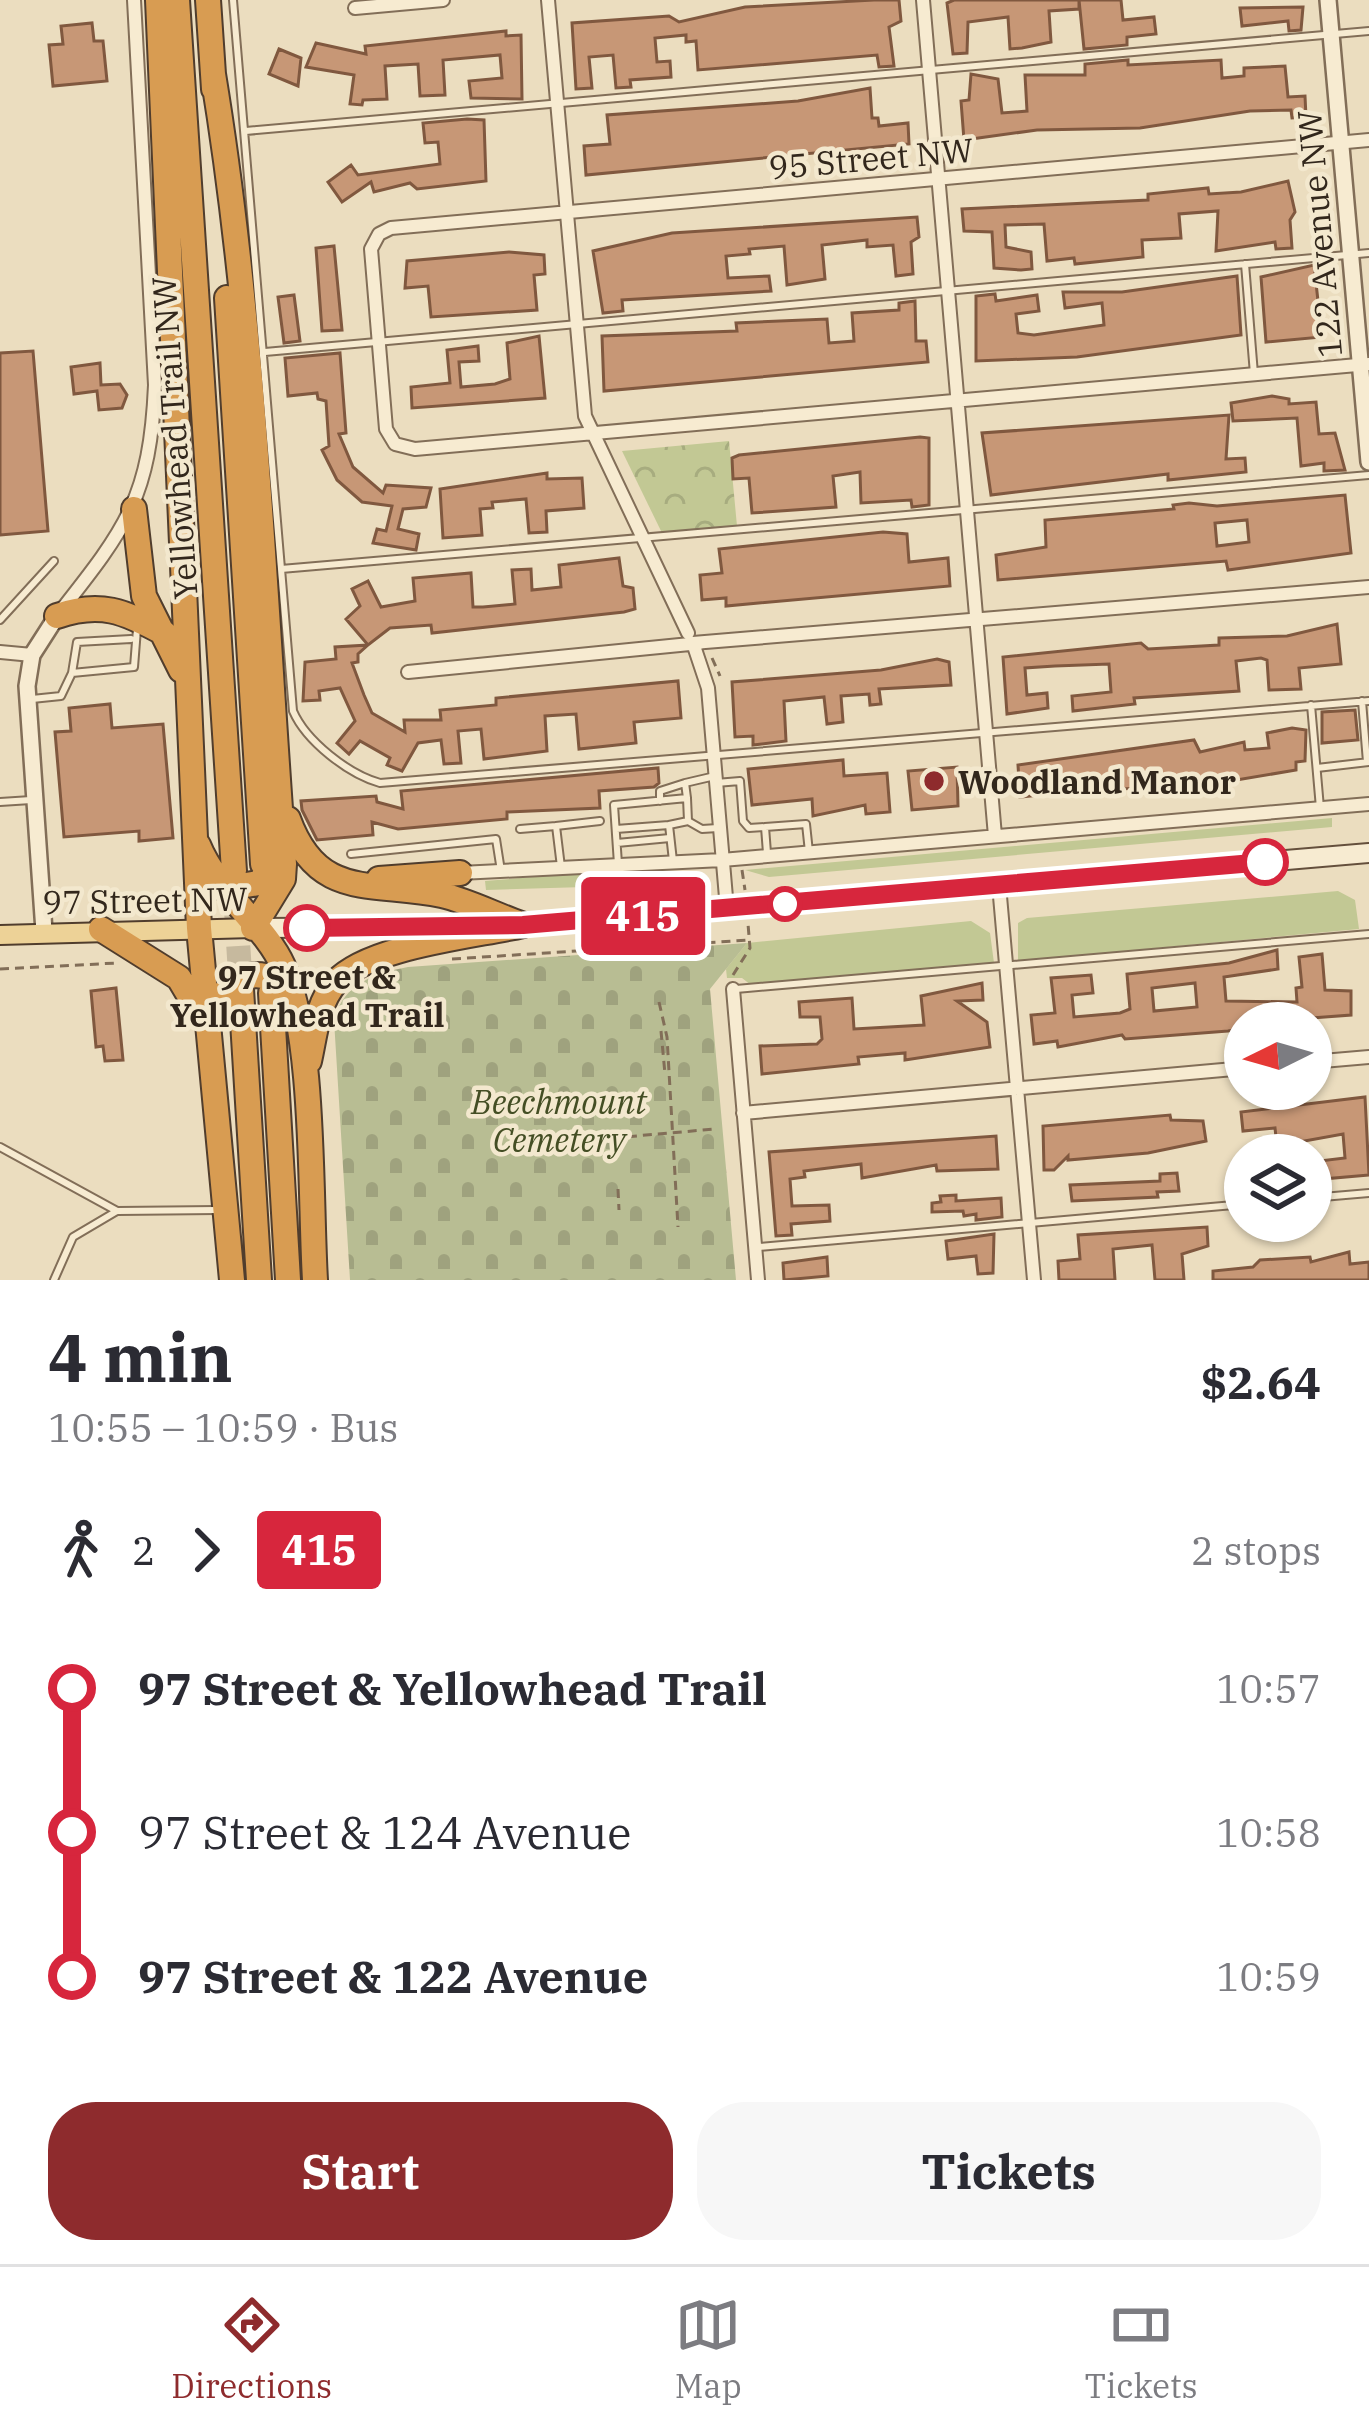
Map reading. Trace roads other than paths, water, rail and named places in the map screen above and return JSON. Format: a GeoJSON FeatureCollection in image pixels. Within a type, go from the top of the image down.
{"type":"FeatureCollection","features":[{"type":"Feature","properties":{"kind":"highway"},"geometry":{"type":"LineString","coordinates":[[158,0],[194,835],[206,1020],[232,1280]]}},
{"type":"Feature","properties":{"kind":"highway","name":"Yellowhead Trail NW"},"geometry":{"type":"LineString","coordinates":[[177,0],[226,875]]}},
{"type":"Feature","properties":{"kind":"highway","name":"Yellowhead Trail NW"},"geometry":{"type":"LineString","coordinates":[[208,0],[263,864]]}},
{"type":"Feature","properties":{"kind":"highway"},"geometry":{"type":"LineString","coordinates":[[213,74],[235,208],[248,345],[283,845],[283,880],[253,928]]}},
{"type":"Feature","properties":{"kind":"highway"},"geometry":{"type":"LineString","coordinates":[[134,509],[144,596],[166,634],[188,698]]}},
{"type":"Feature","properties":{"kind":"highway"},"geometry":{"type":"LineString","coordinates":[[57,616],[90,604],[137,630],[166,634]]}},
{"type":"Feature","properties":{"kind":"highway"},"geometry":{"type":"LineString","coordinates":[[278,793],[310,861],[355,886],[442,896],[523,925]]}},
{"type":"Feature","properties":{"kind":"highway"},"geometry":{"type":"LineString","coordinates":[[194,835],[226,875],[253,928],[282,963],[288,1280]]}},
{"type":"Feature","properties":{"kind":"highway"},"geometry":{"type":"LineString","coordinates":[[226,875],[240,886],[259,883],[276,866],[283,845]]}},
{"type":"Feature","properties":{"kind":"highway"},"geometry":{"type":"LineString","coordinates":[[355,886],[380,878],[460,873]]}},
{"type":"Feature","properties":{"kind":"highway"},"geometry":{"type":"LineString","coordinates":[[304,1087],[320,1011],[348,972],[378,958],[523,925]]}},
{"type":"Feature","properties":{"kind":"highway"},"geometry":{"type":"LineString","coordinates":[[101,929],[179,978],[200,1012],[209,1053]]}},
{"type":"Feature","properties":{"kind":"highway"},"geometry":{"type":"LineString","coordinates":[[206,1020],[219,995],[238,977],[261,973],[281,993],[304,1087],[315,1280]]}},
{"type":"Feature","properties":{"kind":"highway"},"geometry":{"type":"LineString","coordinates":[[241,989],[259,1280]]}},
{"type":"Feature","properties":{"kind":"main road","name":"97 Street NW"},"geometry":{"type":"LineString","coordinates":[[0,934],[523,925],[1369,854]]}},
{"type":"Feature","properties":{"kind":"street","name":"Yellowhead Trail NW"},"geometry":{"type":"LineString","coordinates":[[57,616],[118,538],[134,509],[152,445],[155,385],[134,0]]}},
{"type":"Feature","properties":{"kind":"street"},"geometry":{"type":"LineString","coordinates":[[355,8],[443,0]]}},
{"type":"Feature","properties":{"kind":"street"},"geometry":{"type":"LineString","coordinates":[[548,0],[575,325],[590,429],[694,640],[708,688],[727,909]]}},
{"type":"Feature","properties":{"kind":"street"},"geometry":{"type":"LineString","coordinates":[[923,0],[995,836]]}},
{"type":"Feature","properties":{"kind":"street","name":"122 Avenue NW"},"geometry":{"type":"LineString","coordinates":[[1328,0],[1365,364],[1369,462]]}},
{"type":"Feature","properties":{"kind":"street","name":"95 Street NW"},"geometry":{"type":"LineString","coordinates":[[379,341],[371,249],[379,233],[1369,140]]}},
{"type":"Feature","properties":{"kind":"street"},"geometry":{"type":"LineString","coordinates":[[379,341],[386,429],[395,444],[415,449],[590,429],[1365,364]]}},
{"type":"Feature","properties":{"kind":"street"},"geometry":{"type":"LineString","coordinates":[[408,672],[694,640],[1369,587]]}},
{"type":"Feature","properties":{"kind":"street"},"geometry":{"type":"LineString","coordinates":[[44,931],[28,700],[32,655],[57,616]]}},
{"type":"Feature","properties":{"kind":"street"},"geometry":{"type":"LineString","coordinates":[[0,652],[32,655]]}},
{"type":"Feature","properties":{"kind":"street"},"geometry":{"type":"LineString","coordinates":[[460,873],[722,860],[1369,804]]}},
{"type":"Feature","properties":{"kind":"street"},"geometry":{"type":"LineString","coordinates":[[999,885],[1034,1280]]}},
{"type":"Feature","properties":{"kind":"street"},"geometry":{"type":"LineString","coordinates":[[733,989],[758,1280]]}},
{"type":"Feature","properties":{"kind":"street"},"geometry":{"type":"LineString","coordinates":[[1332,1060],[1369,1057]]}},
{"type":"Feature","properties":{"kind":"street"},"geometry":{"type":"LineString","coordinates":[[743,1113],[1224,1070]]}},
{"type":"Feature","properties":{"kind":"lane"},"geometry":{"type":"LineString","coordinates":[[233,0],[293,711],[301,730],[364,778],[380,783],[1366,701],[1368,762],[1316,768]]}},
{"type":"Feature","properties":{"kind":"lane"},"geometry":{"type":"LineString","coordinates":[[246,131],[1369,31]]}},
{"type":"Feature","properties":{"kind":"lane"},"geometry":{"type":"LineString","coordinates":[[265,352],[1369,253]]}},
{"type":"Feature","properties":{"kind":"lane"},"geometry":{"type":"LineString","coordinates":[[1245,264],[1254,375]]}},
{"type":"Feature","properties":{"kind":"lane"},"geometry":{"type":"LineString","coordinates":[[281,569],[1369,475]]}},
{"type":"Feature","properties":{"kind":"lane"},"geometry":{"type":"LineString","coordinates":[[1,618],[54,561]]}},
{"type":"Feature","properties":{"kind":"lane"},"geometry":{"type":"LineString","coordinates":[[28,700],[61,696],[72,673],[76,642],[137,630],[134,667],[72,673]]}},
{"type":"Feature","properties":{"kind":"lane"},"geometry":{"type":"LineString","coordinates":[[1311,705],[1320,808]]}},
{"type":"Feature","properties":{"kind":"lane"},"geometry":{"type":"LineString","coordinates":[[660,801],[659,790],[667,784],[740,781],[743,821],[749,828],[806,824],[809,853]]}},
{"type":"Feature","properties":{"kind":"lane"},"geometry":{"type":"LineString","coordinates":[[686,783],[688,821]]}},
{"type":"Feature","properties":{"kind":"lane"},"geometry":{"type":"LineString","coordinates":[[618,864],[614,805],[687,799]]}},
{"type":"Feature","properties":{"kind":"lane"},"geometry":{"type":"LineString","coordinates":[[0,802],[34,800]]}},
{"type":"Feature","properties":{"kind":"lane"},"geometry":{"type":"LineString","coordinates":[[520,829],[599,821]]}},
{"type":"Feature","properties":{"kind":"lane"},"geometry":{"type":"LineString","coordinates":[[616,830],[688,821],[702,829],[720,828]]}},
{"type":"Feature","properties":{"kind":"lane"},"geometry":{"type":"LineString","coordinates":[[669,825],[673,861]]}},
{"type":"Feature","properties":{"kind":"lane"},"geometry":{"type":"LineString","coordinates":[[556,826],[561,867]]}},
{"type":"Feature","properties":{"kind":"lane"},"geometry":{"type":"LineString","coordinates":[[765,827],[768,856]]}},
{"type":"Feature","properties":{"kind":"lane"},"geometry":{"type":"LineString","coordinates":[[617,843],[670,838]]}},
{"type":"Feature","properties":{"kind":"lane"},"geometry":{"type":"LineString","coordinates":[[351,854],[496,839],[501,871]]}},
{"type":"Feature","properties":{"kind":"lane"},"geometry":{"type":"LineString","coordinates":[[457,844],[460,873]]}},
{"type":"Feature","properties":{"kind":"lane"},"geometry":{"type":"LineString","coordinates":[[733,989],[1369,934]]}},
{"type":"Feature","properties":{"kind":"lane"},"geometry":{"type":"LineString","coordinates":[[0,1148],[117,1211],[227,1210]]}},
{"type":"Feature","properties":{"kind":"lane"},"geometry":{"type":"LineString","coordinates":[[1332,1196],[1369,1193]]}},
{"type":"Feature","properties":{"kind":"lane"},"geometry":{"type":"LineString","coordinates":[[755,1247],[1224,1206]]}},
{"type":"Feature","properties":{"kind":"lane"},"geometry":{"type":"LineString","coordinates":[[54,1280],[73,1238],[117,1211]]}},
{"type":"Feature","properties":{"kind":"tunnel"},"geometry":{"type":"LineString","coordinates":[[236,910],[241,989]]}},
{"type":"Feature","properties":{"kind":"place","name":"Woodland Manor"},"geometry":{"type":"Point","coordinates":[934,781]}},
{"type":"Feature","properties":{"kind":"place","name":"97 Street & Yellowhead Trail"},"geometry":{"type":"Point","coordinates":[307,928]}},
{"type":"Feature","properties":{"kind":"park label","name":"Beechmount Cemetery"},"geometry":{"type":"Point","coordinates":[559,1120]}}]}
